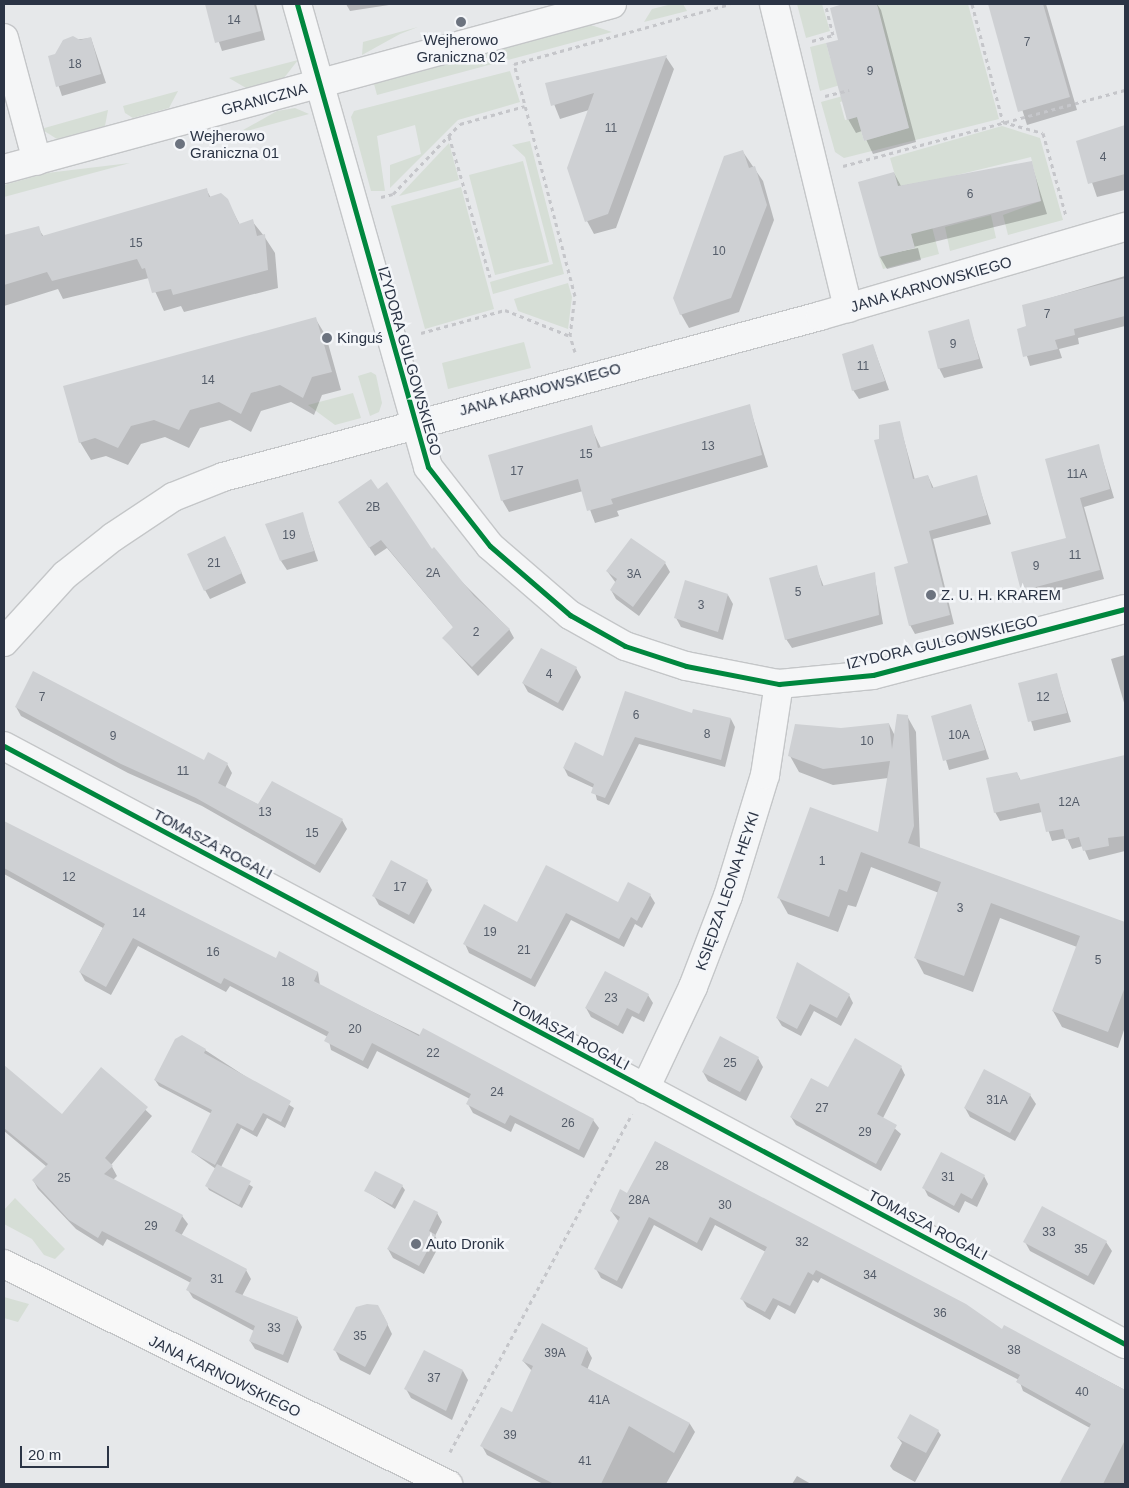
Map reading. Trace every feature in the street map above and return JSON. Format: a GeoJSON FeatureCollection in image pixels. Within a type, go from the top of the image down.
{"type":"FeatureCollection","features":[{"type":"Feature","properties":{"kind":"main road","name":"JANA KARNOWSKIEGO"},"geometry":{"type":"LineString","coordinates":[[4,1264],[446,1472]]}},
{"type":"Feature","properties":{"kind":"street","name":"IZYDORA GULGOWSKIEGO"},"geometry":{"type":"LineString","coordinates":[[298,4],[414,424],[428,467],[456,506],[490,546],[570,615],[625,646],[686,666],[779,684],[873,675],[1125,609]]}},
{"type":"Feature","properties":{"kind":"street","name":"GRANICZNA"},"geometry":{"type":"LineString","coordinates":[[4,169],[612,4]]}},
{"type":"Feature","properties":{"kind":"street"},"geometry":{"type":"LineString","coordinates":[[774,4],[848,308]]}},
{"type":"Feature","properties":{"kind":"street"},"geometry":{"type":"LineString","coordinates":[[4,38],[37,161]]}},
{"type":"Feature","properties":{"kind":"street","name":"JANA KARNOWSKIEGO"},"geometry":{"type":"LineString","coordinates":[[4,642],[65,575],[173,497],[223,477],[848,308],[1125,227]]}},
{"type":"Feature","properties":{"kind":"street","name":"KSIĘDZA LEONA HEYKI"},"geometry":{"type":"LineString","coordinates":[[645,1089],[693,987],[728,896],[765,776],[779,684]]}},
{"type":"Feature","properties":{"kind":"street","name":"TOMASZA ROGALI"},"geometry":{"type":"LineString","coordinates":[[4,746],[1125,1344]]}},
{"type":"Feature","properties":{"kind":"path"},"geometry":{"type":"LineString","coordinates":[[578,361],[570,336],[575,296],[514,64],[730,4]]}},
{"type":"Feature","properties":{"kind":"path"},"geometry":{"type":"LineString","coordinates":[[802,44],[835,34],[825,4]]}},
{"type":"Feature","properties":{"kind":"path"},"geometry":{"type":"LineString","coordinates":[[972,4],[1003,122]]}},
{"type":"Feature","properties":{"kind":"path"},"geometry":{"type":"LineString","coordinates":[[817,98],[848,90]]}},
{"type":"Feature","properties":{"kind":"path"},"geometry":{"type":"LineString","coordinates":[[816,173],[1125,90]]}},
{"type":"Feature","properties":{"kind":"path"},"geometry":{"type":"LineString","coordinates":[[374,199],[393,194],[460,124],[525,106]]}},
{"type":"Feature","properties":{"kind":"path"},"geometry":{"type":"LineString","coordinates":[[1003,122],[1043,133],[1065,213]]}},
{"type":"Feature","properties":{"kind":"path"},"geometry":{"type":"LineString","coordinates":[[449,136],[490,277]]}},
{"type":"Feature","properties":{"kind":"path"},"geometry":{"type":"LineString","coordinates":[[379,197],[382,206]]}},
{"type":"Feature","properties":{"kind":"path"},"geometry":{"type":"LineString","coordinates":[[416,325],[418,334],[505,310],[570,336]]}},
{"type":"Feature","properties":{"kind":"path"},"geometry":{"type":"LineString","coordinates":[[446,1472],[645,1089]]}},
{"type":"Feature","properties":{"kind":"shaded area"},"geometry":{"type":"Polygon","coordinates":[[[672,4],[683,4],[687,11],[644,22],[652,9],[672,4]]]}},
{"type":"Feature","properties":{"kind":"shaded area"},"geometry":{"type":"Polygon","coordinates":[[[797,4],[822,4],[830,31],[806,38],[797,4]]]}},
{"type":"Feature","properties":{"kind":"shaded area"},"geometry":{"type":"Polygon","coordinates":[[[876,4],[968,4],[999,119],[844,158],[835,152],[821,102],[850,94],[851,99],[840,102],[845,120],[857,117],[864,141],[909,128],[876,4]]]}},
{"type":"Feature","properties":{"kind":"shaded area"},"geometry":{"type":"Polygon","coordinates":[[[591,25],[612,32],[377,95],[374,84],[591,25]]]}},
{"type":"Feature","properties":{"kind":"shaded area"},"geometry":{"type":"Polygon","coordinates":[[[418,27],[400,34],[362,55],[363,42],[418,27]]]}},
{"type":"Feature","properties":{"kind":"shaded area"},"geometry":{"type":"Polygon","coordinates":[[[826,43],[831,61],[844,58],[847,83],[820,91],[810,47],[826,43]]]}},
{"type":"Feature","properties":{"kind":"shaded area"},"geometry":{"type":"Polygon","coordinates":[[[298,60],[284,78],[246,88],[229,78],[298,60]]]}},
{"type":"Feature","properties":{"kind":"shaded area"},"geometry":{"type":"Polygon","coordinates":[[[510,71],[520,102],[458,120],[390,188],[390,165],[421,154],[415,125],[377,136],[385,191],[371,191],[351,117],[354,111],[510,71]]]}},
{"type":"Feature","properties":{"kind":"shaded area"},"geometry":{"type":"Polygon","coordinates":[[[178,91],[169,108],[133,118],[125,113],[123,106],[178,91]]]}},
{"type":"Feature","properties":{"kind":"shaded area"},"geometry":{"type":"Polygon","coordinates":[[[295,108],[309,114],[236,134],[277,111],[295,108]]]}},
{"type":"Feature","properties":{"kind":"shaded area"},"geometry":{"type":"Polygon","coordinates":[[[108,110],[105,126],[57,139],[41,129],[108,110]]]}},
{"type":"Feature","properties":{"kind":"shaded area"},"geometry":{"type":"Polygon","coordinates":[[[1002,126],[1040,138],[1063,220],[1008,235],[1003,215],[1041,201],[1031,157],[899,189],[890,158],[1002,126]]]}},
{"type":"Feature","properties":{"kind":"shaded area"},"geometry":{"type":"Polygon","coordinates":[[[530,141],[564,274],[493,294],[490,282],[553,264],[525,157],[512,145],[530,141]]]}},
{"type":"Feature","properties":{"kind":"shaded area"},"geometry":{"type":"Polygon","coordinates":[[[449,143],[459,180],[399,196],[449,143]]]}},
{"type":"Feature","properties":{"kind":"shaded area"},"geometry":{"type":"Polygon","coordinates":[[[523,161],[549,262],[495,275],[469,175],[523,161]]]}},
{"type":"Feature","properties":{"kind":"shaded area"},"geometry":{"type":"Polygon","coordinates":[[[130,163],[4,197],[4,185],[47,173],[130,163]]]}},
{"type":"Feature","properties":{"kind":"shaded area"},"geometry":{"type":"Polygon","coordinates":[[[461,187],[494,309],[425,329],[391,206],[461,187]]]}},
{"type":"Feature","properties":{"kind":"shaded area"},"geometry":{"type":"Polygon","coordinates":[[[991,215],[996,238],[950,251],[945,227],[991,215]]]}},
{"type":"Feature","properties":{"kind":"shaded area"},"geometry":{"type":"Polygon","coordinates":[[[932,227],[939,254],[883,269],[879,257],[914,248],[911,232],[932,227]]]}},
{"type":"Feature","properties":{"kind":"shaded area"},"geometry":{"type":"Polygon","coordinates":[[[568,283],[572,297],[568,329],[518,311],[514,299],[568,283]]]}},
{"type":"Feature","properties":{"kind":"shaded area"},"geometry":{"type":"Polygon","coordinates":[[[524,342],[531,368],[448,389],[442,363],[524,342]]]}},
{"type":"Feature","properties":{"kind":"shaded area"},"geometry":{"type":"Polygon","coordinates":[[[371,372],[376,375],[382,403],[379,412],[370,416],[358,376],[371,372]]]}},
{"type":"Feature","properties":{"kind":"shaded area"},"geometry":{"type":"Polygon","coordinates":[[[353,393],[361,418],[335,425],[308,405],[353,393]]]}},
{"type":"Feature","properties":{"kind":"shaded area"},"geometry":{"type":"Polygon","coordinates":[[[15,1198],[65,1249],[55,1259],[44,1255],[32,1239],[4,1224],[4,1210],[15,1198]]]}},
{"type":"Feature","properties":{"kind":"shaded area"},"geometry":{"type":"Polygon","coordinates":[[[4,1297],[29,1304],[18,1322],[4,1318],[4,1297]]]}},
{"type":"Feature","properties":{"kind":"building"},"geometry":{"type":"Polygon","coordinates":[[[205,4],[254,4],[261,31],[215,43],[205,4]]]}},
{"type":"Feature","properties":{"kind":"building"},"geometry":{"type":"Polygon","coordinates":[[[843,4],[877,4],[909,128],[864,141],[857,117],[847,120],[826,43],[838,40],[830,8],[843,4]]]}},
{"type":"Feature","properties":{"kind":"building"},"geometry":{"type":"Polygon","coordinates":[[[988,4],[1043,4],[1070,97],[1018,112],[988,4]]]}},
{"type":"Feature","properties":{"kind":"building"},"geometry":{"type":"Polygon","coordinates":[[[73,36],[80,40],[91,37],[101,74],[56,87],[48,56],[55,54],[63,40],[73,36]]]}},
{"type":"Feature","properties":{"kind":"building"},"geometry":{"type":"Polygon","coordinates":[[[667,55],[608,214],[585,222],[567,168],[594,93],[551,106],[545,83],[667,55]]]}},
{"type":"Feature","properties":{"kind":"building"},"geometry":{"type":"Polygon","coordinates":[[[1125,125],[1125,174],[1088,184],[1076,141],[1125,125]]]}},
{"type":"Feature","properties":{"kind":"building"},"geometry":{"type":"Polygon","coordinates":[[[743,150],[749,168],[755,166],[767,205],[731,298],[680,315],[673,298],[724,156],[743,150]]]}},
{"type":"Feature","properties":{"kind":"building"},"geometry":{"type":"Polygon","coordinates":[[[1032,161],[1041,201],[911,234],[915,248],[879,257],[858,182],[894,172],[898,186],[1032,161]]]}},
{"type":"Feature","properties":{"kind":"building"},"geometry":{"type":"Polygon","coordinates":[[[207,188],[209,197],[221,193],[228,199],[239,224],[253,219],[257,236],[265,234],[268,270],[173,295],[171,289],[152,293],[145,268],[142,269],[137,259],[52,281],[47,272],[4,285],[4,235],[39,226],[42,236],[207,188]]]}},
{"type":"Feature","properties":{"kind":"building"},"geometry":{"type":"Polygon","coordinates":[[[1125,278],[1125,316],[1074,329],[1075,335],[1055,340],[1058,349],[1023,357],[1017,329],[1026,326],[1022,305],[1125,278]]]}},
{"type":"Feature","properties":{"kind":"building"},"geometry":{"type":"Polygon","coordinates":[[[316,317],[332,372],[312,377],[303,398],[280,385],[251,393],[241,414],[219,402],[190,410],[179,430],[154,420],[131,426],[118,448],[95,438],[79,443],[63,386],[316,317]]]}},
{"type":"Feature","properties":{"kind":"building"},"geometry":{"type":"Polygon","coordinates":[[[969,319],[979,359],[938,369],[928,331],[969,319]]]}},
{"type":"Feature","properties":{"kind":"building"},"geometry":{"type":"Polygon","coordinates":[[[873,344],[885,381],[852,391],[842,354],[873,344]]]}},
{"type":"Feature","properties":{"kind":"building"},"geometry":{"type":"Polygon","coordinates":[[[750,404],[762,455],[611,499],[613,504],[587,511],[578,479],[501,501],[488,455],[592,425],[598,448],[750,404]]]}},
{"type":"Feature","properties":{"kind":"building"},"geometry":{"type":"Polygon","coordinates":[[[900,421],[913,479],[928,475],[932,488],[977,475],[987,515],[929,531],[950,615],[909,626],[894,567],[908,563],[874,440],[879,439],[879,425],[900,421]]]}},
{"type":"Feature","properties":{"kind":"building"},"geometry":{"type":"Polygon","coordinates":[[[1099,444],[1110,489],[1080,498],[1100,570],[1021,591],[1011,552],[1066,538],[1045,459],[1099,444]]]}},
{"type":"Feature","properties":{"kind":"building"},"geometry":{"type":"Polygon","coordinates":[[[371,479],[378,489],[387,482],[432,549],[434,547],[474,596],[510,629],[472,667],[442,638],[453,627],[381,540],[369,548],[338,502],[371,479]]]}},
{"type":"Feature","properties":{"kind":"building"},"geometry":{"type":"Polygon","coordinates":[[[303,512],[314,551],[280,561],[265,524],[303,512]]]}},
{"type":"Feature","properties":{"kind":"building"},"geometry":{"type":"Polygon","coordinates":[[[225,536],[242,573],[204,591],[187,554],[225,536]]]}},
{"type":"Feature","properties":{"kind":"building"},"geometry":{"type":"Polygon","coordinates":[[[631,538],[666,562],[633,607],[610,590],[617,579],[606,571],[631,538]]]}},
{"type":"Feature","properties":{"kind":"building"},"geometry":{"type":"Polygon","coordinates":[[[817,565],[822,586],[875,572],[879,615],[785,640],[769,578],[817,565]]]}},
{"type":"Feature","properties":{"kind":"building"},"geometry":{"type":"Polygon","coordinates":[[[685,580],[728,594],[718,632],[674,618],[685,580]]]}},
{"type":"Feature","properties":{"kind":"building"},"geometry":{"type":"Polygon","coordinates":[[[541,648],[577,667],[558,703],[522,683],[541,648]]]}},
{"type":"Feature","properties":{"kind":"building"},"geometry":{"type":"Polygon","coordinates":[[[33,671],[204,760],[208,752],[228,763],[218,783],[258,804],[272,781],[343,819],[315,865],[196,798],[121,764],[15,707],[33,671]]]}},
{"type":"Feature","properties":{"kind":"building"},"geometry":{"type":"Polygon","coordinates":[[[1057,673],[1067,713],[1028,722],[1018,683],[1057,673]]]}},
{"type":"Feature","properties":{"kind":"building"},"geometry":{"type":"Polygon","coordinates":[[[625,691],[692,713],[693,709],[731,718],[721,760],[635,737],[605,798],[591,793],[594,784],[563,768],[575,742],[603,756],[625,691]]]}},
{"type":"Feature","properties":{"kind":"building"},"geometry":{"type":"Polygon","coordinates":[[[971,704],[985,750],[943,761],[931,716],[971,704]]]}},
{"type":"Feature","properties":{"kind":"building"},"geometry":{"type":"Polygon","coordinates":[[[897,714],[908,715],[914,826],[908,843],[1125,922],[1125,987],[1108,1032],[1052,1011],[1080,936],[991,903],[964,976],[914,958],[941,882],[861,852],[847,892],[839,889],[829,917],[777,898],[810,807],[878,832],[890,761],[823,769],[788,756],[795,724],[841,728],[889,723],[892,749],[897,714]]]}},
{"type":"Feature","properties":{"kind":"building"},"geometry":{"type":"Polygon","coordinates":[[[1125,755],[1125,836],[1108,838],[1109,846],[1083,851],[1079,837],[1066,840],[1063,829],[1046,832],[1039,803],[994,813],[986,778],[1017,772],[1020,780],[1125,755]]]}},
{"type":"Feature","properties":{"kind":"building"},"geometry":{"type":"Polygon","coordinates":[[[4,821],[276,958],[279,951],[318,972],[314,981],[419,1036],[423,1028],[594,1119],[579,1150],[510,1115],[505,1124],[466,1104],[471,1094],[372,1043],[363,1061],[324,1041],[329,1032],[224,978],[221,984],[133,938],[106,987],[79,972],[105,924],[4,868],[4,821]]]}},
{"type":"Feature","properties":{"kind":"building"},"geometry":{"type":"Polygon","coordinates":[[[391,860],[428,880],[409,915],[372,896],[391,860]]]}},
{"type":"Feature","properties":{"kind":"building"},"geometry":{"type":"Polygon","coordinates":[[[546,865],[618,902],[628,882],[651,894],[637,921],[631,917],[619,939],[566,913],[531,979],[463,944],[484,904],[517,922],[546,865]]]}},
{"type":"Feature","properties":{"kind":"building"},"geometry":{"type":"Polygon","coordinates":[[[797,962],[850,994],[837,1018],[810,1004],[797,1029],[776,1018],[797,962]]]}},
{"type":"Feature","properties":{"kind":"building"},"geometry":{"type":"Polygon","coordinates":[[[605,971],[649,994],[639,1014],[627,1008],[618,1026],[585,1008],[605,971]]]}},
{"type":"Feature","properties":{"kind":"building"},"geometry":{"type":"Polygon","coordinates":[[[182,1035],[206,1049],[204,1053],[291,1101],[281,1122],[263,1113],[253,1131],[237,1123],[215,1165],[191,1152],[212,1110],[154,1080],[175,1039],[182,1035]]]}},
{"type":"Feature","properties":{"kind":"building"},"geometry":{"type":"Polygon","coordinates":[[[720,1036],[759,1057],[740,1092],[702,1072],[720,1036]]]}},
{"type":"Feature","properties":{"kind":"building"},"geometry":{"type":"Polygon","coordinates":[[[855,1038],[902,1066],[877,1114],[897,1125],[876,1164],[790,1117],[811,1078],[828,1087],[855,1038]]]}},
{"type":"Feature","properties":{"kind":"building"},"geometry":{"type":"Polygon","coordinates":[[[4,1065],[62,1114],[101,1067],[148,1107],[105,1158],[113,1166],[104,1174],[183,1215],[175,1231],[247,1269],[235,1292],[298,1317],[283,1355],[249,1341],[255,1326],[186,1290],[192,1278],[102,1231],[98,1238],[69,1220],[32,1180],[48,1164],[4,1128],[4,1065]]]}},
{"type":"Feature","properties":{"kind":"building"},"geometry":{"type":"Polygon","coordinates":[[[984,1069],[1031,1094],[1010,1133],[964,1108],[984,1069]]]}},
{"type":"Feature","properties":{"kind":"building"},"geometry":{"type":"Polygon","coordinates":[[[655,1141],[966,1304],[1002,1329],[1004,1325],[1125,1390],[1125,1440],[1103,1484],[1059,1484],[1091,1424],[1016,1382],[1020,1375],[816,1270],[813,1275],[808,1272],[790,1306],[773,1298],[765,1312],[740,1299],[767,1247],[710,1217],[697,1243],[649,1217],[617,1281],[594,1269],[620,1217],[610,1211],[620,1189],[627,1193],[655,1141]]]}},
{"type":"Feature","properties":{"kind":"building"},"geometry":{"type":"Polygon","coordinates":[[[941,1152],[985,1175],[972,1199],[961,1193],[954,1206],[922,1188],[941,1152]]]}},
{"type":"Feature","properties":{"kind":"building"},"geometry":{"type":"Polygon","coordinates":[[[217,1164],[251,1181],[239,1205],[205,1186],[217,1164]]]}},
{"type":"Feature","properties":{"kind":"building"},"geometry":{"type":"Polygon","coordinates":[[[375,1171],[403,1185],[392,1205],[364,1191],[375,1171]]]}},
{"type":"Feature","properties":{"kind":"building","name":"Auto Dronik"},"geometry":{"type":"Polygon","coordinates":[[[414,1200],[438,1212],[429,1231],[436,1235],[419,1266],[387,1249],[414,1200]]]}},
{"type":"Feature","properties":{"kind":"building"},"geometry":{"type":"Polygon","coordinates":[[[1042,1206],[1107,1241],[1088,1276],[1023,1242],[1042,1206]]]}},
{"type":"Feature","properties":{"kind":"building"},"geometry":{"type":"Polygon","coordinates":[[[367,1304],[378,1305],[388,1324],[365,1367],[333,1350],[356,1307],[367,1304]]]}},
{"type":"Feature","properties":{"kind":"building"},"geometry":{"type":"Polygon","coordinates":[[[542,1323],[588,1348],[581,1365],[690,1423],[674,1453],[629,1426],[601,1484],[554,1484],[480,1446],[501,1407],[512,1412],[533,1366],[522,1361],[542,1323]]]}},
{"type":"Feature","properties":{"kind":"building"},"geometry":{"type":"Polygon","coordinates":[[[424,1350],[463,1370],[446,1411],[404,1389],[424,1350]]]}},
{"type":"Feature","properties":{"kind":"building"},"geometry":{"type":"Polygon","coordinates":[[[910,1414],[939,1430],[926,1453],[897,1438],[910,1414]]]}},
{"type":"Feature","properties":{"kind":"cycle path"},"geometry":{"type":"LineString","coordinates":[[297,4],[428,467],[490,546],[570,615],[625,646],[686,666],[779,684],[873,675],[1125,609]]}},
{"type":"Feature","properties":{"kind":"cycle path"},"geometry":{"type":"LineString","coordinates":[[4,746],[1125,1344]]}},
{"type":"Feature","properties":{"kind":"place","name":"Wejherowo Graniczna 02"},"geometry":{"type":"Point","coordinates":[461,22]}},
{"type":"Feature","properties":{"kind":"place","name":"Wejherowo Graniczna 01"},"geometry":{"type":"Point","coordinates":[180,144]}},
{"type":"Feature","properties":{"kind":"place","name":"Kinguś"},"geometry":{"type":"Point","coordinates":[327,338]}},
{"type":"Feature","properties":{"kind":"place","name":"Z. U. H. KRAREM"},"geometry":{"type":"Point","coordinates":[931,595]}},
{"type":"Feature","properties":{"kind":"place","name":"Auto Dronik"},"geometry":{"type":"Point","coordinates":[416,1244]}}]}
